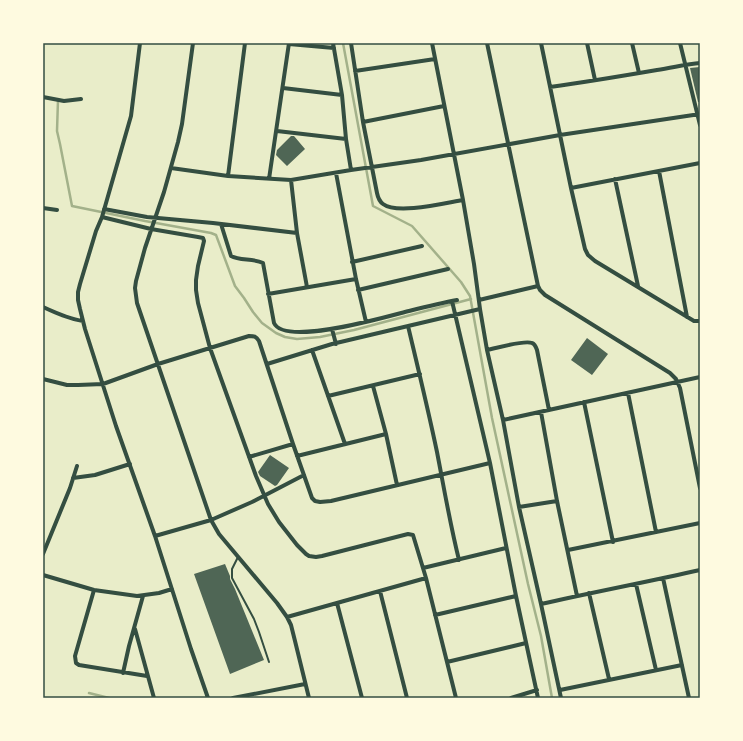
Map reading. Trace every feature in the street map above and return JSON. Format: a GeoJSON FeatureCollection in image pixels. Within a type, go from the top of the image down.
{"type":"FeatureCollection","features":[{"type":"Feature","properties":{"kind":"street"},"geometry":{"type":"LineString","coordinates":[[140,43],[131,116],[103,213],[81,279],[78,300],[103,384],[208,698]]}},
{"type":"Feature","properties":{"kind":"street"},"geometry":{"type":"LineString","coordinates":[[193,43],[182,124],[171,168],[140,264],[135,288],[137,303],[211,520],[219,534],[287,617],[291,625],[309,698]]}},
{"type":"Feature","properties":{"kind":"street"},"geometry":{"type":"LineString","coordinates":[[228,176],[245,43]]}},
{"type":"Feature","properties":{"kind":"street"},"geometry":{"type":"LineString","coordinates":[[269,179],[289,43],[334,48]]}},
{"type":"Feature","properties":{"kind":"street"},"geometry":{"type":"LineString","coordinates":[[334,43],[342,95],[346,139],[353,170]]}},
{"type":"Feature","properties":{"kind":"street"},"geometry":{"type":"LineString","coordinates":[[351,43],[370,167],[379,200],[387,206],[400,209],[463,200]]}},
{"type":"Feature","properties":{"kind":"street"},"geometry":{"type":"LineString","coordinates":[[432,43],[455,153],[473,256],[479,300],[478,310],[503,420],[519,507],[561,698]]}},
{"type":"Feature","properties":{"kind":"street"},"geometry":{"type":"LineString","coordinates":[[487,43],[538,286],[545,295],[670,373],[674,377],[680,388],[700,488]]}},
{"type":"Feature","properties":{"kind":"street"},"geometry":{"type":"LineString","coordinates":[[541,43],[571,188],[585,249],[588,255],[595,261],[687,317],[694,321],[700,321]]}},
{"type":"Feature","properties":{"kind":"street"},"geometry":{"type":"LineString","coordinates":[[587,43],[595,80]]}},
{"type":"Feature","properties":{"kind":"street"},"geometry":{"type":"LineString","coordinates":[[632,43],[639,73]]}},
{"type":"Feature","properties":{"kind":"street"},"geometry":{"type":"LineString","coordinates":[[680,43],[699,114],[700,125]]}},
{"type":"Feature","properties":{"kind":"street"},"geometry":{"type":"LineString","coordinates":[[356,70],[436,59]]}},
{"type":"Feature","properties":{"kind":"street"},"geometry":{"type":"LineString","coordinates":[[550,87],[672,68],[700,62]]}},
{"type":"Feature","properties":{"kind":"street"},"geometry":{"type":"LineString","coordinates":[[283,88],[342,95]]}},
{"type":"Feature","properties":{"kind":"street"},"geometry":{"type":"LineString","coordinates":[[43,97],[64,102],[81,99]]}},
{"type":"Feature","properties":{"kind":"street"},"geometry":{"type":"LineString","coordinates":[[363,122],[444,106]]}},
{"type":"Feature","properties":{"kind":"street"},"geometry":{"type":"LineString","coordinates":[[171,168],[228,176],[291,180],[421,160],[560,135],[699,114]]}},
{"type":"Feature","properties":{"kind":"street"},"geometry":{"type":"LineString","coordinates":[[277,131],[346,139]]}},
{"type":"Feature","properties":{"kind":"street"},"geometry":{"type":"LineString","coordinates":[[571,188],[700,163]]}},
{"type":"Feature","properties":{"kind":"street"},"geometry":{"type":"LineString","coordinates":[[659,171],[687,317]]}},
{"type":"Feature","properties":{"kind":"street"},"geometry":{"type":"LineString","coordinates":[[336,172],[352,262],[366,322]]}},
{"type":"Feature","properties":{"kind":"street"},"geometry":{"type":"LineString","coordinates":[[615,179],[638,286]]}},
{"type":"Feature","properties":{"kind":"street"},"geometry":{"type":"LineString","coordinates":[[291,180],[297,233],[308,287]]}},
{"type":"Feature","properties":{"kind":"street"},"geometry":{"type":"LineString","coordinates":[[43,208],[57,210]]}},
{"type":"Feature","properties":{"kind":"street"},"geometry":{"type":"LineString","coordinates":[[103,213],[297,233]]}},
{"type":"Feature","properties":{"kind":"street"},"geometry":{"type":"LineString","coordinates":[[103,213],[151,228],[203,239],[204,241],[196,280],[198,303],[210,348],[264,496],[279,522],[297,545],[309,556],[322,556],[410,534],[414,536],[456,698]]}},
{"type":"Feature","properties":{"kind":"street"},"geometry":{"type":"LineString","coordinates":[[221,224],[231,256],[263,263],[274,323],[278,328],[292,332],[332,330],[454,301],[454,308],[490,463],[506,548],[538,698]]}},
{"type":"Feature","properties":{"kind":"street"},"geometry":{"type":"LineString","coordinates":[[352,262],[422,246]]}},
{"type":"Feature","properties":{"kind":"street"},"geometry":{"type":"LineString","coordinates":[[358,290],[448,269]]}},
{"type":"Feature","properties":{"kind":"street"},"geometry":{"type":"LineString","coordinates":[[268,294],[356,279]]}},
{"type":"Feature","properties":{"kind":"street"},"geometry":{"type":"LineString","coordinates":[[479,300],[538,286]]}},
{"type":"Feature","properties":{"kind":"street"},"geometry":{"type":"LineString","coordinates":[[43,307],[74,320],[83,320]]}},
{"type":"Feature","properties":{"kind":"street"},"geometry":{"type":"LineString","coordinates":[[267,364],[335,342],[468,311],[478,310]]}},
{"type":"Feature","properties":{"kind":"street"},"geometry":{"type":"LineString","coordinates":[[408,326],[420,374],[450,524],[459,560]]}},
{"type":"Feature","properties":{"kind":"street"},"geometry":{"type":"LineString","coordinates":[[332,330],[335,342]]}},
{"type":"Feature","properties":{"kind":"street"},"geometry":{"type":"LineString","coordinates":[[43,379],[78,386],[103,384],[158,364],[249,336],[254,336],[258,338],[297,456],[312,498],[315,501],[331,501],[490,463]]}},
{"type":"Feature","properties":{"kind":"street"},"geometry":{"type":"LineString","coordinates":[[487,350],[522,343],[534,344],[537,350],[549,410]]}},
{"type":"Feature","properties":{"kind":"street"},"geometry":{"type":"LineString","coordinates":[[312,350],[346,444]]}},
{"type":"Feature","properties":{"kind":"street"},"geometry":{"type":"LineString","coordinates":[[328,396],[420,374]]}},
{"type":"Feature","properties":{"kind":"street"},"geometry":{"type":"LineString","coordinates":[[503,420],[700,377]]}},
{"type":"Feature","properties":{"kind":"street"},"geometry":{"type":"LineString","coordinates":[[373,386],[386,434],[396,485]]}},
{"type":"Feature","properties":{"kind":"street"},"geometry":{"type":"LineString","coordinates":[[628,393],[656,532]]}},
{"type":"Feature","properties":{"kind":"street"},"geometry":{"type":"LineString","coordinates":[[584,402],[613,542]]}},
{"type":"Feature","properties":{"kind":"street"},"geometry":{"type":"LineString","coordinates":[[541,412],[557,501],[577,596]]}},
{"type":"Feature","properties":{"kind":"street"},"geometry":{"type":"LineString","coordinates":[[297,456],[386,434]]}},
{"type":"Feature","properties":{"kind":"street"},"geometry":{"type":"LineString","coordinates":[[249,457],[293,444]]}},
{"type":"Feature","properties":{"kind":"street"},"geometry":{"type":"LineString","coordinates":[[73,478],[95,475],[130,464]]}},
{"type":"Feature","properties":{"kind":"street"},"geometry":{"type":"LineString","coordinates":[[43,554],[73,478],[76,466]]}},
{"type":"Feature","properties":{"kind":"street"},"geometry":{"type":"LineString","coordinates":[[155,536],[211,520],[264,496],[304,475]]}},
{"type":"Feature","properties":{"kind":"street"},"geometry":{"type":"LineString","coordinates":[[519,507],[557,501]]}},
{"type":"Feature","properties":{"kind":"street"},"geometry":{"type":"LineString","coordinates":[[568,550],[700,523]]}},
{"type":"Feature","properties":{"kind":"street"},"geometry":{"type":"LineString","coordinates":[[423,568],[506,548]]}},
{"type":"Feature","properties":{"kind":"street"},"geometry":{"type":"LineString","coordinates":[[541,604],[700,570]]}},
{"type":"Feature","properties":{"kind":"street"},"geometry":{"type":"LineString","coordinates":[[43,575],[94,590],[115,594],[143,596],[172,589]]}},
{"type":"Feature","properties":{"kind":"street"},"geometry":{"type":"LineString","coordinates":[[287,617],[426,578]]}},
{"type":"Feature","properties":{"kind":"street"},"geometry":{"type":"LineString","coordinates":[[663,578],[689,698]]}},
{"type":"Feature","properties":{"kind":"street"},"geometry":{"type":"LineString","coordinates":[[636,584],[656,670]]}},
{"type":"Feature","properties":{"kind":"street"},"geometry":{"type":"LineString","coordinates":[[94,590],[75,656],[75,662],[79,665],[147,676]]}},
{"type":"Feature","properties":{"kind":"street"},"geometry":{"type":"LineString","coordinates":[[380,591],[407,698]]}},
{"type":"Feature","properties":{"kind":"street"},"geometry":{"type":"LineString","coordinates":[[589,593],[609,680]]}},
{"type":"Feature","properties":{"kind":"street"},"geometry":{"type":"LineString","coordinates":[[124,673],[134,626],[143,596]]}},
{"type":"Feature","properties":{"kind":"street"},"geometry":{"type":"LineString","coordinates":[[435,615],[516,596]]}},
{"type":"Feature","properties":{"kind":"street"},"geometry":{"type":"LineString","coordinates":[[337,603],[362,698]]}},
{"type":"Feature","properties":{"kind":"street"},"geometry":{"type":"LineString","coordinates":[[134,626],[154,698]]}},
{"type":"Feature","properties":{"kind":"street"},"geometry":{"type":"LineString","coordinates":[[447,662],[526,643]]}},
{"type":"Feature","properties":{"kind":"street"},"geometry":{"type":"LineString","coordinates":[[560,690],[682,665]]}},
{"type":"Feature","properties":{"kind":"street"},"geometry":{"type":"LineString","coordinates":[[233,698],[256,696],[305,684]]}},
{"type":"Feature","properties":{"kind":"street"},"geometry":{"type":"LineString","coordinates":[[511,698],[536,690]]}},
{"type":"Feature","properties":{"kind":"lane"},"geometry":{"type":"LineString","coordinates":[[238,557],[232,569],[232,578],[254,619],[269,662]]}},
{"type":"Feature","properties":{"kind":"building"},"geometry":{"type":"Polygon","coordinates":[[[700,67],[700,102],[698,102],[690,68],[700,67]]]}},
{"type":"Feature","properties":{"kind":"building"},"geometry":{"type":"Polygon","coordinates":[[[291,136],[294,136],[305,149],[287,166],[276,155],[277,150],[291,136]]]}},
{"type":"Feature","properties":{"kind":"building"},"geometry":{"type":"Polygon","coordinates":[[[587,338],[608,354],[592,375],[571,360],[587,338]]]}},
{"type":"Feature","properties":{"kind":"building"},"geometry":{"type":"Polygon","coordinates":[[[270,455],[289,468],[275,486],[260,476],[258,472],[270,455]]]}},
{"type":"Feature","properties":{"kind":"building"},"geometry":{"type":"Polygon","coordinates":[[[225,564],[264,660],[230,674],[194,574],[225,564]]]}},
{"type":"Feature","properties":{"kind":"waterway"},"geometry":{"type":"LineString","coordinates":[[343,43],[373,206],[412,226],[461,282],[470,296],[492,418],[528,584],[541,636],[552,698]]}},
{"type":"Feature","properties":{"kind":"waterway"},"geometry":{"type":"LineString","coordinates":[[58,100],[57,131],[72,206],[216,235],[235,286],[262,323],[276,333],[285,337],[297,339],[320,337],[354,330],[471,299]]}},
{"type":"Feature","properties":{"kind":"waterway"},"geometry":{"type":"LineString","coordinates":[[89,693],[109,698]]}}]}
